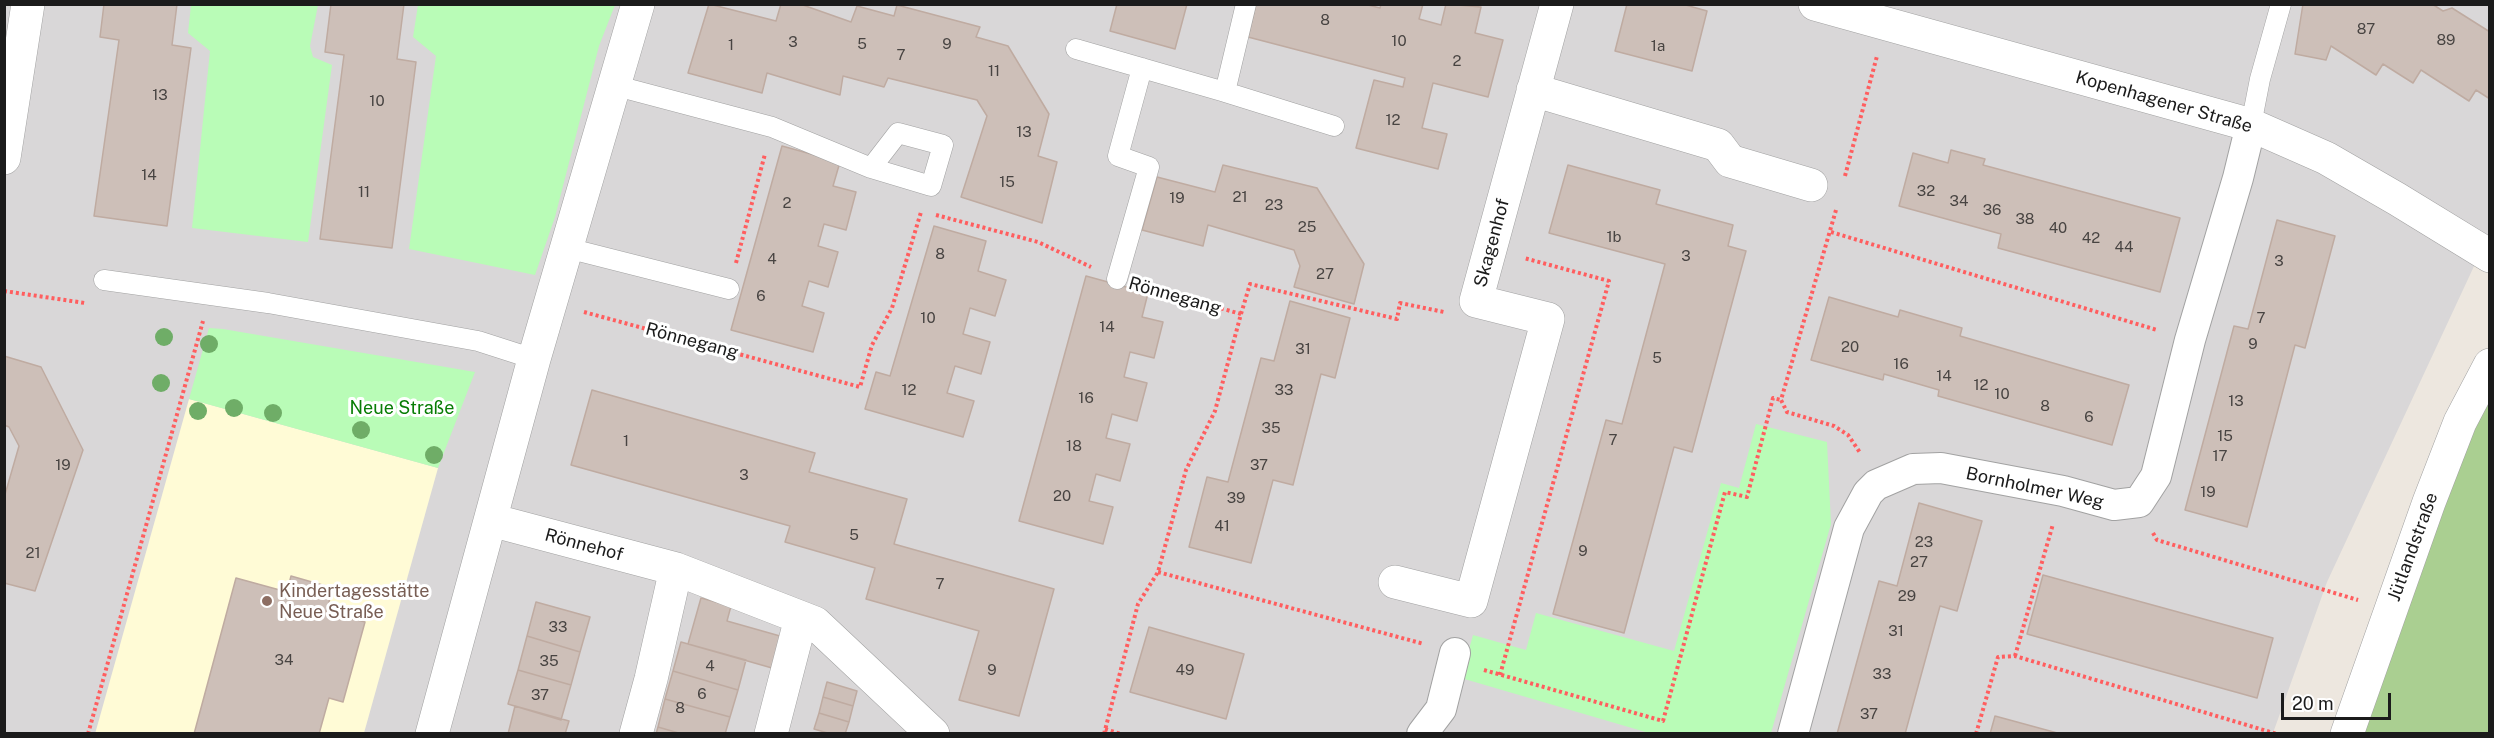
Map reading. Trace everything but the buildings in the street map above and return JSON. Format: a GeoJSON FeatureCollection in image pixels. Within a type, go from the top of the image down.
{"type":"FeatureCollection","features":[{"type":"Feature","properties":{"kind":"street"},"geometry":{"type":"LineString","coordinates":[[4,158],[28,4]]}},
{"type":"Feature","properties":{"kind":"street"},"geometry":{"type":"LineString","coordinates":[[432,734],[534,359],[638,4]]}},
{"type":"Feature","properties":{"kind":"street","name":"Skagenhof"},"geometry":{"type":"LineString","coordinates":[[1395,582],[1471,601],[1548,319],[1476,301],[1557,4]]}},
{"type":"Feature","properties":{"kind":"street","name":"Kopenhagener Straße"},"geometry":{"type":"LineString","coordinates":[[1815,4],[2251,125],[2326,158],[2490,256]]}},
{"type":"Feature","properties":{"kind":"street"},"geometry":{"type":"LineString","coordinates":[[1533,90],[1718,145],[1730,161],[1827,185]]}},
{"type":"Feature","properties":{"kind":"street"},"geometry":{"type":"LineString","coordinates":[[2139,502],[2156,476],[2190,340],[2238,178],[2251,125]]}},
{"type":"Feature","properties":{"kind":"street","name":"Jütlandstraße"},"geometry":{"type":"LineString","coordinates":[[2347,734],[2428,502],[2460,422],[2490,365]]}},
{"type":"Feature","properties":{"kind":"street","name":"Bornholmer Weg"},"geometry":{"type":"LineString","coordinates":[[1875,485],[1913,469],[1941,468],[2062,491],[2114,505],[2139,502]]}},
{"type":"Feature","properties":{"kind":"street"},"geometry":{"type":"LineString","coordinates":[[1793,734],[1849,528],[1868,492],[1875,485]]}},
{"type":"Feature","properties":{"kind":"street","name":"Rönnehof"},"geometry":{"type":"LineString","coordinates":[[491,520],[676,569],[815,623],[933,734]]}},
{"type":"Feature","properties":{"kind":"street"},"geometry":{"type":"LineString","coordinates":[[636,734],[651,680],[676,569]]}},
{"type":"Feature","properties":{"kind":"street"},"geometry":{"type":"LineString","coordinates":[[771,734],[801,618]]}},
{"type":"Feature","properties":{"kind":"street"},"geometry":{"type":"LineString","coordinates":[[1422,734],[1441,709],[1455,657]]}},
{"type":"Feature","properties":{"kind":"lane"},"geometry":{"type":"LineString","coordinates":[[1225,92],[1246,4]]}},
{"type":"Feature","properties":{"kind":"lane"},"geometry":{"type":"LineString","coordinates":[[2251,125],[2260,79],[2281,4]]}},
{"type":"Feature","properties":{"kind":"lane"},"geometry":{"type":"LineString","coordinates":[[1076,49],[1334,126]]}},
{"type":"Feature","properties":{"kind":"lane"},"geometry":{"type":"LineString","coordinates":[[1118,279],[1149,167],[1118,156],[1142,68]]}},
{"type":"Feature","properties":{"kind":"lane"},"geometry":{"type":"LineString","coordinates":[[613,85],[772,127],[871,168],[931,186],[943,145],[898,133],[871,168]]}},
{"type":"Feature","properties":{"kind":"lane"},"geometry":{"type":"LineString","coordinates":[[567,248],[729,289]]}},
{"type":"Feature","properties":{"kind":"lane"},"geometry":{"type":"LineString","coordinates":[[104,280],[268,303],[478,341],[534,359]]}},
{"type":"Feature","properties":{"kind":"path"},"geometry":{"type":"LineString","coordinates":[[1827,185],[1885,23]]}},
{"type":"Feature","properties":{"kind":"path"},"geometry":{"type":"LineString","coordinates":[[729,289],[772,127]]}},
{"type":"Feature","properties":{"kind":"path","name":"Rönnegang"},"geometry":{"type":"LineString","coordinates":[[551,303],[860,387],[872,345],[892,308],[921,211],[931,186]]}},
{"type":"Feature","properties":{"kind":"path"},"geometry":{"type":"LineString","coordinates":[[1780,400],[1837,209]]}},
{"type":"Feature","properties":{"kind":"path","name":"Rönnegang"},"geometry":{"type":"LineString","coordinates":[[921,211],[1038,242],[1118,279],[1242,314],[1215,411],[1186,470],[1158,572],[1138,604],[1105,731],[1121,734]]}},
{"type":"Feature","properties":{"kind":"path"},"geometry":{"type":"LineString","coordinates":[[1831,232],[2190,340]]}},
{"type":"Feature","properties":{"kind":"path"},"geometry":{"type":"LineString","coordinates":[[1242,314],[1250,284],[1396,319],[1400,303],[1472,318],[1476,301]]}},
{"type":"Feature","properties":{"kind":"path"},"geometry":{"type":"LineString","coordinates":[[88,734],[204,320]]}},
{"type":"Feature","properties":{"kind":"path"},"geometry":{"type":"LineString","coordinates":[[1158,572],[1455,657],[1663,721],[1725,492],[1747,497],[1773,398],[1780,400],[1787,412],[1834,426],[1848,435],[1860,452],[1875,485]]}},
{"type":"Feature","properties":{"kind":"path"},"geometry":{"type":"LineString","coordinates":[[2015,656],[2062,491]]}},
{"type":"Feature","properties":{"kind":"path"},"geometry":{"type":"LineString","coordinates":[[2139,502],[2157,540],[2391,609]]}},
{"type":"Feature","properties":{"kind":"path"},"geometry":{"type":"LineString","coordinates":[[1976,734],[1998,657],[2015,656],[2277,734]]}},
{"type":"Feature","properties":{"kind":"shaded area"},"geometry":{"type":"Polygon","coordinates":[[[4,5],[2489,5],[2489,234],[2327,582],[2273,733],[5,733],[4,5]]]}},
{"type":"Feature","properties":{"kind":"shaded area","name":"Kindertagesstätte Neue Straße"},"geometry":{"type":"Polygon","coordinates":[[[189,399],[438,468],[364,733],[95,734],[189,399]]]}},
{"type":"Feature","properties":{"kind":"green space"},"geometry":{"type":"Polygon","coordinates":[[[191,5],[318,5],[310,46],[313,57],[332,65],[308,242],[192,228],[210,51],[188,33],[191,5]]]}},
{"type":"Feature","properties":{"kind":"green space"},"geometry":{"type":"Polygon","coordinates":[[[418,5],[615,5],[599,46],[555,217],[535,275],[409,249],[436,56],[413,37],[418,5]]]}},
{"type":"Feature","properties":{"kind":"green space","name":"Neue Straße"},"geometry":{"type":"Polygon","coordinates":[[[209,328],[475,372],[438,468],[189,399],[209,328]]]}},
{"type":"Feature","properties":{"kind":"green space"},"geometry":{"type":"Polygon","coordinates":[[[2489,367],[2489,733],[2347,734],[2489,367]]]}},
{"type":"Feature","properties":{"kind":"green space"},"geometry":{"type":"Polygon","coordinates":[[[1756,424],[1827,442],[1831,524],[1771,733],[1649,733],[1461,678],[1473,635],[1526,650],[1536,613],[1674,651],[1721,483],[1739,488],[1756,424]]]}},
{"type":"Feature","properties":{"kind":"place","name":"Kindertagesstätte Neue Straße"},"geometry":{"type":"Point","coordinates":[267,601]}}]}
